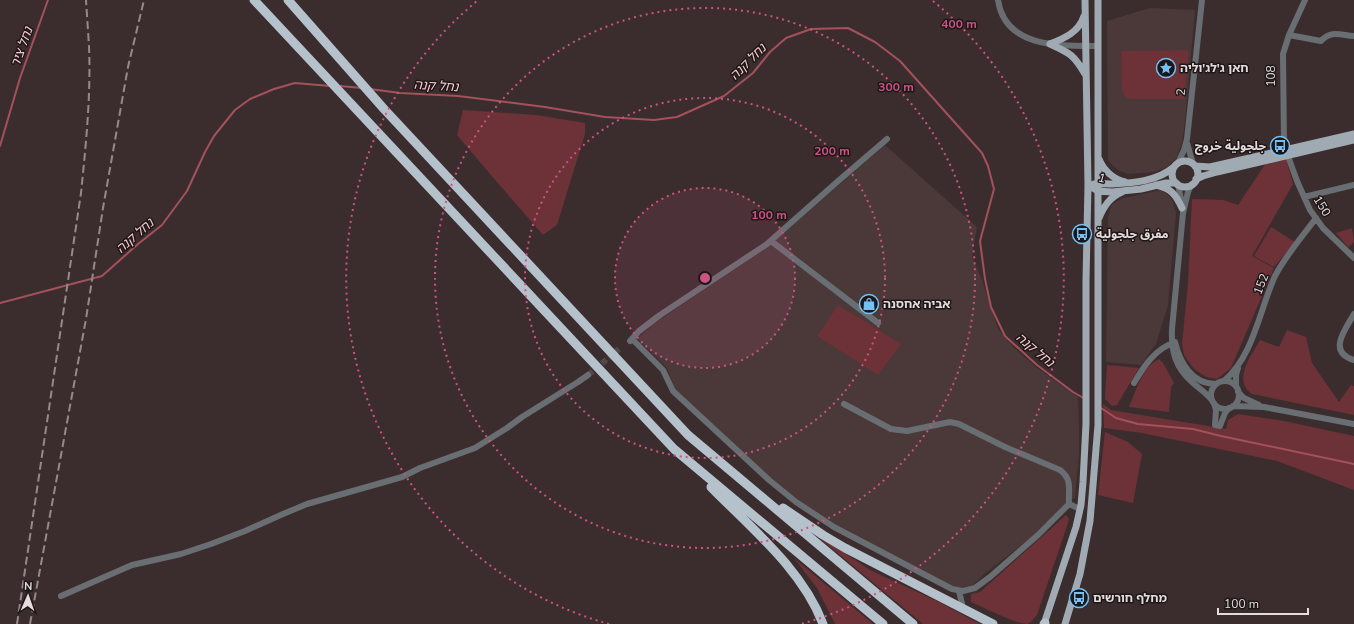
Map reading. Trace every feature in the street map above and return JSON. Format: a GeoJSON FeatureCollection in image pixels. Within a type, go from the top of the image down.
{"type":"FeatureCollection","features":[{"type":"Feature","properties":{"kind":"highway"},"geometry":{"type":"LineString","coordinates":[[254,0],[674,449],[778,554],[793,571],[813,603],[823,624]]}},
{"type":"Feature","properties":{"kind":"highway"},"geometry":{"type":"LineString","coordinates":[[288,0],[348,70],[688,435],[913,624]]}},
{"type":"Feature","properties":{"kind":"highway"},"geometry":{"type":"LineString","coordinates":[[688,435],[774,501],[823,535],[993,624]]}},
{"type":"Feature","properties":{"kind":"highway"},"geometry":{"type":"LineString","coordinates":[[674,449],[883,624]]}},
{"type":"Feature","properties":{"kind":"main road"},"geometry":{"type":"LineString","coordinates":[[1065,624],[1080,574],[1090,520],[1098,425],[1098,0]]}},
{"type":"Feature","properties":{"kind":"main road"},"geometry":{"type":"LineString","coordinates":[[1050,44],[1064,38],[1079,26],[1084,18],[1085,4]]}},
{"type":"Feature","properties":{"kind":"main road"},"geometry":{"type":"LineString","coordinates":[[1045,624],[1076,527],[1083,482],[1086,424],[1086,280],[1088,185],[1085,4]]}},
{"type":"Feature","properties":{"kind":"main road"},"geometry":{"type":"LineString","coordinates":[[1050,44],[1067,52],[1077,60],[1086,76]]}},
{"type":"Feature","properties":{"kind":"main road"},"geometry":{"type":"LineString","coordinates":[[1354,134],[1286,153],[1212,173],[1184,186],[1177,184],[1173,177],[1173,170],[1176,165],[1187,161],[1194,165],[1210,167],[1286,153],[1354,140]]}},
{"type":"Feature","properties":{"kind":"main road"},"geometry":{"type":"LineString","coordinates":[[1098,154],[1101,164],[1109,174],[1129,183]]}},
{"type":"Feature","properties":{"kind":"main road","name":"1"},"geometry":{"type":"LineString","coordinates":[[1088,185],[1129,183],[1159,177],[1176,165]]}},
{"type":"Feature","properties":{"kind":"main road"},"geometry":{"type":"LineString","coordinates":[[1194,165],[1198,172],[1194,182]]}},
{"type":"Feature","properties":{"kind":"main road","name":"1"},"geometry":{"type":"LineString","coordinates":[[1088,185],[1098,191],[1126,191],[1166,183],[1177,184]]}},
{"type":"Feature","properties":{"kind":"main road"},"geometry":{"type":"LineString","coordinates":[[1156,186],[1170,190],[1175,194],[1183,211]]}},
{"type":"Feature","properties":{"kind":"main road"},"geometry":{"type":"LineString","coordinates":[[1097,222],[1103,208],[1109,200],[1117,194],[1126,191]]}},
{"type":"Feature","properties":{"kind":"street"},"geometry":{"type":"LineString","coordinates":[[998,0],[1003,18],[1012,29],[1024,37],[1050,44],[1097,46]]}},
{"type":"Feature","properties":{"kind":"street","name":"2"},"geometry":{"type":"LineString","coordinates":[[1176,165],[1184,150],[1187,140],[1202,0]]}},
{"type":"Feature","properties":{"kind":"street","name":"108"},"geometry":{"type":"LineString","coordinates":[[1286,153],[1283,138],[1282,63],[1285,46],[1289,35],[1305,0]]}},
{"type":"Feature","properties":{"kind":"street"},"geometry":{"type":"LineString","coordinates":[[1289,35],[1321,41],[1326,35],[1331,34],[1354,36]]}},
{"type":"Feature","properties":{"kind":"street"},"geometry":{"type":"LineString","coordinates":[[887,139],[771,241],[660,316],[639,331],[631,340],[663,370],[673,391],[768,480],[796,502],[834,527],[952,589],[963,592],[975,588],[990,577],[1039,534],[1069,504]]}},
{"type":"Feature","properties":{"kind":"street","name":"2"},"geometry":{"type":"LineString","coordinates":[[1187,140],[1189,152],[1194,165]]}},
{"type":"Feature","properties":{"kind":"street","name":"150"},"geometry":{"type":"LineString","coordinates":[[1286,153],[1304,197],[1316,218],[1332,238],[1354,258]]}},
{"type":"Feature","properties":{"kind":"street"},"geometry":{"type":"LineString","coordinates":[[1194,182],[1188,192],[1183,211],[1172,329],[1173,354],[1178,367],[1187,378],[1208,395],[1213,402],[1216,410],[1215,425],[1220,426],[1225,413],[1238,400],[1237,389]]}},
{"type":"Feature","properties":{"kind":"street"},"geometry":{"type":"LineString","coordinates":[[1177,184],[1183,211]]}},
{"type":"Feature","properties":{"kind":"street"},"geometry":{"type":"LineString","coordinates":[[1304,197],[1354,186]]}},
{"type":"Feature","properties":{"kind":"street","name":"152"},"geometry":{"type":"LineString","coordinates":[[1237,389],[1236,375],[1239,364],[1254,333],[1275,277],[1316,218]]}},
{"type":"Feature","properties":{"kind":"street"},"geometry":{"type":"LineString","coordinates":[[771,241],[878,323]]}},
{"type":"Feature","properties":{"kind":"street"},"geometry":{"type":"LineString","coordinates":[[1354,314],[1340,339],[1340,351],[1343,355],[1354,360]]}},
{"type":"Feature","properties":{"kind":"street"},"geometry":{"type":"LineString","coordinates":[[1134,383],[1152,356],[1173,342]]}},
{"type":"Feature","properties":{"kind":"street"},"geometry":{"type":"LineString","coordinates":[[1173,342],[1180,359],[1190,373],[1199,381],[1216,384],[1224,381],[1231,382],[1252,402],[1264,407]]}},
{"type":"Feature","properties":{"kind":"street","name":"152"},"geometry":{"type":"LineString","coordinates":[[1224,381],[1239,364]]}},
{"type":"Feature","properties":{"kind":"street"},"geometry":{"type":"LineString","coordinates":[[61,596],[132,565],[181,554],[211,544],[246,531],[307,504],[402,477],[420,468],[475,448],[578,382],[588,374]]}},
{"type":"Feature","properties":{"kind":"street"},"geometry":{"type":"LineString","coordinates":[[1216,384],[1212,390],[1213,402],[1221,408],[1264,407],[1354,424]]}},
{"type":"Feature","properties":{"kind":"street"},"geometry":{"type":"LineString","coordinates":[[844,404],[892,429],[907,431],[950,422],[959,424],[1005,447],[1060,470],[1066,474],[1068,479],[1069,504]]}},
{"type":"Feature","properties":{"kind":"street"},"geometry":{"type":"LineString","coordinates":[[1069,504],[1080,509]]}},
{"type":"Feature","properties":{"kind":"street"},"geometry":{"type":"LineString","coordinates":[[959,591],[963,608]]}},
{"type":"Feature","properties":{"kind":"shaded area"},"geometry":{"type":"Polygon","coordinates":[[[1150,8],[1195,10],[1185,122],[1182,142],[1176,159],[1167,167],[1154,172],[1128,174],[1118,170],[1110,163],[1108,159],[1107,21],[1150,8]]]}},
{"type":"Feature","properties":{"kind":"shaded area"},"geometry":{"type":"Polygon","coordinates":[[[1189,50],[1184,99],[1126,98],[1122,91],[1121,51],[1189,50]]]}},
{"type":"Feature","properties":{"kind":"shaded area"},"geometry":{"type":"Polygon","coordinates":[[[463,110],[536,115],[585,123],[585,134],[557,225],[543,235],[457,135],[463,110]]]}},
{"type":"Feature","properties":{"kind":"shaded area"},"geometry":{"type":"Polygon","coordinates":[[[885,145],[977,227],[972,257],[981,277],[998,329],[1014,348],[1036,367],[1078,397],[1079,455],[1075,498],[1065,504],[1037,533],[983,575],[973,585],[963,587],[952,587],[821,516],[792,496],[767,475],[676,390],[667,368],[637,339],[655,323],[756,255],[777,239],[885,145]]]}},
{"type":"Feature","properties":{"kind":"shaded area"},"geometry":{"type":"Polygon","coordinates":[[[1286,159],[1293,184],[1252,256],[1274,268],[1231,368],[1217,379],[1206,377],[1194,369],[1184,355],[1182,344],[1188,283],[1192,199],[1223,200],[1238,205],[1266,163],[1286,159]]]}},
{"type":"Feature","properties":{"kind":"shaded area"},"geometry":{"type":"Polygon","coordinates":[[[1161,190],[1169,196],[1173,202],[1176,213],[1168,305],[1156,344],[1141,365],[1106,362],[1108,218],[1110,209],[1112,204],[1123,198],[1161,190]]]}},
{"type":"Feature","properties":{"kind":"shaded area"},"geometry":{"type":"Polygon","coordinates":[[[1271,227],[1295,242],[1274,267],[1254,256],[1271,227]]]}},
{"type":"Feature","properties":{"kind":"shaded area"},"geometry":{"type":"Polygon","coordinates":[[[1352,228],[1354,242],[1348,247],[1336,233],[1352,228]]]}},
{"type":"Feature","properties":{"kind":"shaded area"},"geometry":{"type":"Polygon","coordinates":[[[838,305],[901,344],[878,375],[817,336],[838,305]]]}},
{"type":"Feature","properties":{"kind":"shaded area"},"geometry":{"type":"Polygon","coordinates":[[[1287,330],[1306,337],[1312,363],[1339,402],[1351,385],[1354,386],[1354,415],[1252,394],[1246,388],[1243,375],[1245,368],[1260,340],[1279,347],[1287,330]]]}},
{"type":"Feature","properties":{"kind":"shaded area"},"geometry":{"type":"Polygon","coordinates":[[[1159,359],[1163,363],[1174,383],[1171,387],[1169,412],[1129,407],[1144,373],[1159,359]]]}},
{"type":"Feature","properties":{"kind":"shaded area"},"geometry":{"type":"Polygon","coordinates":[[[1107,365],[1139,368],[1117,405],[1112,406],[1105,399],[1107,365]]]}},
{"type":"Feature","properties":{"kind":"shaded area"},"geometry":{"type":"Polygon","coordinates":[[[1103,404],[1111,410],[1226,429],[1228,420],[1238,414],[1284,421],[1354,436],[1354,490],[1277,461],[1142,433],[1104,428],[1103,404]]]}},
{"type":"Feature","properties":{"kind":"shaded area"},"geometry":{"type":"Polygon","coordinates":[[[1105,432],[1128,442],[1142,454],[1133,503],[1098,495],[1105,432]]]}},
{"type":"Feature","properties":{"kind":"shaded area"},"geometry":{"type":"Polygon","coordinates":[[[1066,515],[1069,519],[1067,526],[1037,615],[1031,622],[1027,624],[1015,621],[971,602],[971,594],[980,592],[1066,515]]]}},
{"type":"Feature","properties":{"kind":"shaded area"},"geometry":{"type":"Polygon","coordinates":[[[806,527],[870,570],[937,601],[980,624],[923,624],[806,527]]]}},
{"type":"Feature","properties":{"kind":"shaded area"},"geometry":{"type":"Polygon","coordinates":[[[794,558],[873,624],[835,624],[817,588],[794,558]]]}},
{"type":"Feature","properties":{"kind":"waterway","name":"נחל ציר"},"geometry":{"type":"LineString","coordinates":[[0,146],[20,78],[48,0]]}},
{"type":"Feature","properties":{"kind":"waterway","name":"נחל קנה"},"geometry":{"type":"LineString","coordinates":[[370,89],[400,93],[458,96],[545,107],[605,117],[654,120],[677,117],[724,96],[753,73],[770,52],[786,38],[811,29],[848,28],[875,42],[900,61],[982,153],[988,166],[994,189],[980,241],[985,279],[991,307],[1005,336],[1037,365],[1073,392],[1085,399]]}},
{"type":"Feature","properties":{"kind":"waterway","name":"נחל קנה"},"geometry":{"type":"LineString","coordinates":[[0,303],[102,276],[162,225],[187,191],[214,136],[235,110],[250,99],[274,89],[295,83],[330,86]]}},
{"type":"Feature","properties":{"kind":"waterway","name":"נחל קנה"},"geometry":{"type":"LineString","coordinates":[[340,86],[362,88]]}},
{"type":"Feature","properties":{"kind":"waterway","name":"נחל קנה"},"geometry":{"type":"LineString","coordinates":[[1101,408],[1116,418],[1138,424],[1193,429],[1354,464]]}},
{"type":"Feature","properties":{"kind":"tunnel"},"geometry":{"type":"LineString","coordinates":[[588,375],[619,349]]}},
{"type":"Feature","properties":{"kind":"railway"},"geometry":{"type":"LineString","coordinates":[[17,624],[81,193],[89,101],[89,46],[86,0]]}},
{"type":"Feature","properties":{"kind":"railway"},"geometry":{"type":"LineString","coordinates":[[30,624],[86,319],[103,208],[128,67],[144,0]]}},
{"type":"Feature","properties":{"kind":"place","name":"חאן ג'לג'וליה"},"geometry":{"type":"Point","coordinates":[1166,68]}},
{"type":"Feature","properties":{"kind":"place","name":"جلجولية خروج"},"geometry":{"type":"Point","coordinates":[1280,146]}},
{"type":"Feature","properties":{"kind":"place","name":"مفرق جلجولية"},"geometry":{"type":"Point","coordinates":[1082,234]}},
{"type":"Feature","properties":{"kind":"place","name":"אביה אחסנה"},"geometry":{"type":"Point","coordinates":[869,304]}},
{"type":"Feature","properties":{"kind":"place","name":"מחלף חורשים"},"geometry":{"type":"Point","coordinates":[1079,598]}}]}
